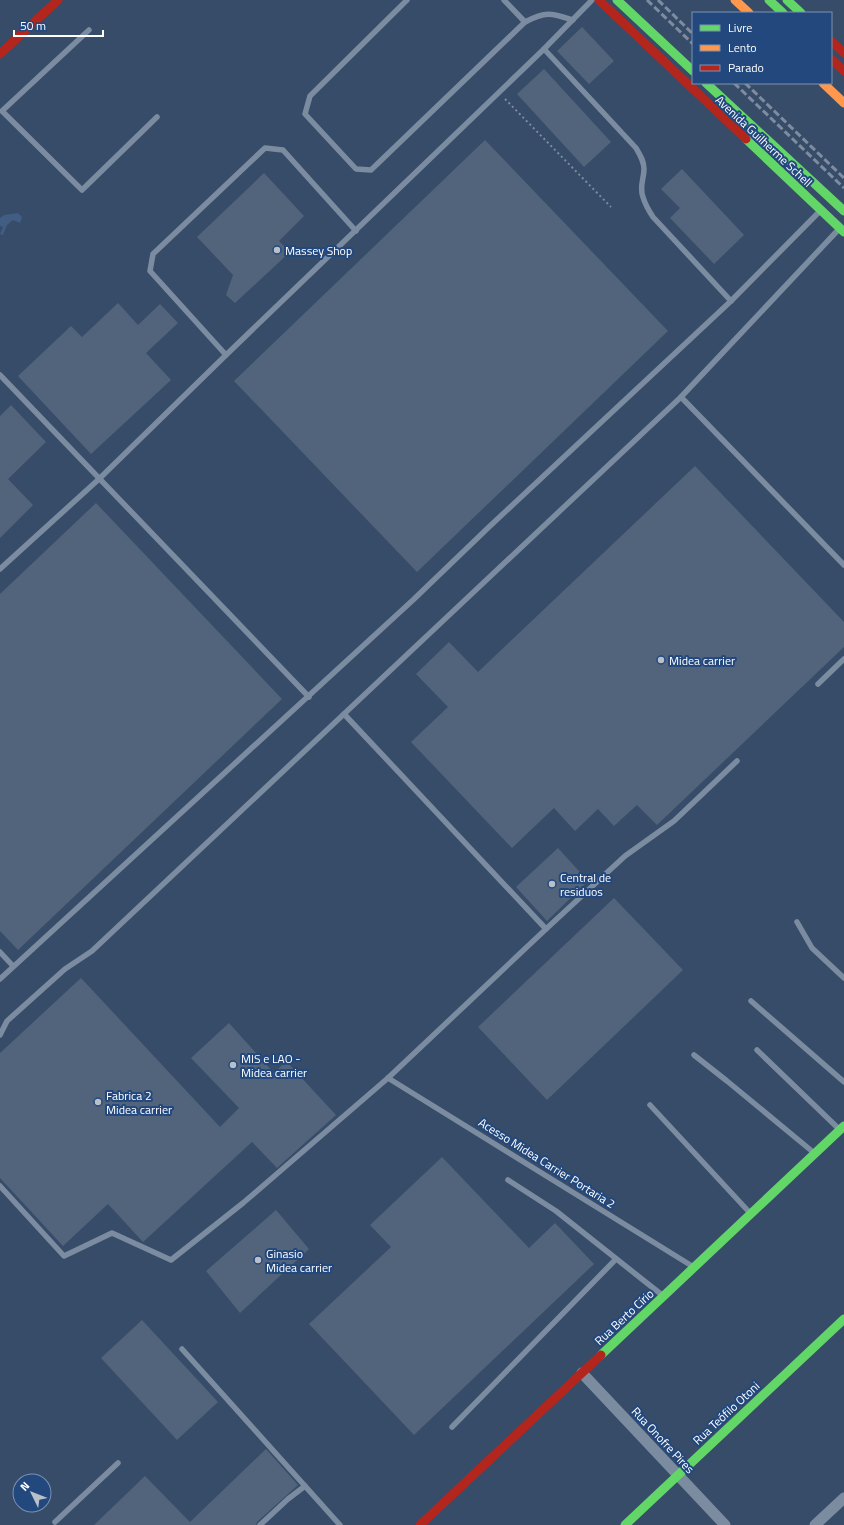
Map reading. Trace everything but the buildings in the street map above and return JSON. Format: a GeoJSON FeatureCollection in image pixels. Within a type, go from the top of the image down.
{"type":"FeatureCollection","features":[{"type":"Feature","properties":{"kind":"main road"},"geometry":{"type":"LineString","coordinates":[[0,54],[58,0]]}},
{"type":"Feature","properties":{"kind":"main road","name":"Avenida Guilherme Schell"},"geometry":{"type":"LineString","coordinates":[[599,0],[821,211],[843,228]]}},
{"type":"Feature","properties":{"kind":"main road"},"geometry":{"type":"LineString","coordinates":[[617,0],[692,70]]}},
{"type":"Feature","properties":{"kind":"main road"},"geometry":{"type":"LineString","coordinates":[[736,0],[748,12]]}},
{"type":"Feature","properties":{"kind":"main road"},"geometry":{"type":"LineString","coordinates":[[769,0],[782,12]]}},
{"type":"Feature","properties":{"kind":"main road"},"geometry":{"type":"LineString","coordinates":[[787,0],[800,12]]}},
{"type":"Feature","properties":{"kind":"main road"},"geometry":{"type":"LineString","coordinates":[[832,42],[844,53]]}},
{"type":"Feature","properties":{"kind":"main road"},"geometry":{"type":"LineString","coordinates":[[832,60],[844,71]]}},
{"type":"Feature","properties":{"kind":"main road","name":"Avenida Guilherme Schell"},"geometry":{"type":"LineString","coordinates":[[707,84],[844,211]]}},
{"type":"Feature","properties":{"kind":"main road"},"geometry":{"type":"LineString","coordinates":[[824,84],[844,103]]}},
{"type":"Feature","properties":{"kind":"main road","name":"Rua Berto Círio"},"geometry":{"type":"LineString","coordinates":[[420,1525],[815,1154],[843,1130]]}},
{"type":"Feature","properties":{"kind":"main road","name":"Rua Teófilo Otoni"},"geometry":{"type":"LineString","coordinates":[[624,1525],[844,1319]]}},
{"type":"Feature","properties":{"kind":"street","name":"Rua Onofre Pires"},"geometry":{"type":"LineString","coordinates":[[582,1373],[725,1525]]}},
{"type":"Feature","properties":{"kind":"street"},"geometry":{"type":"LineString","coordinates":[[815,1525],[844,1498]]}},
{"type":"Feature","properties":{"kind":"lane"},"geometry":{"type":"LineString","coordinates":[[407,0],[310,96],[305,114],[356,169],[371,170],[525,22],[544,14],[556,14],[574,20]]}},
{"type":"Feature","properties":{"kind":"lane"},"geometry":{"type":"LineString","coordinates":[[504,0],[525,22]]}},
{"type":"Feature","properties":{"kind":"lane"},"geometry":{"type":"LineString","coordinates":[[0,569],[99,478],[356,231],[544,50],[592,0]]}},
{"type":"Feature","properties":{"kind":"lane"},"geometry":{"type":"LineString","coordinates":[[89,30],[1,110],[82,190],[157,117]]}},
{"type":"Feature","properties":{"kind":"lane"},"geometry":{"type":"LineString","coordinates":[[544,50],[636,148],[642,158],[644,169],[641,187],[642,196],[647,207],[654,217],[731,301]]}},
{"type":"Feature","properties":{"kind":"lane"},"geometry":{"type":"LineString","coordinates":[[226,355],[150,271],[153,254],[265,148],[283,150],[356,231]]}},
{"type":"Feature","properties":{"kind":"lane"},"geometry":{"type":"LineString","coordinates":[[0,979],[309,697],[731,301],[821,211],[831,199]]}},
{"type":"Feature","properties":{"kind":"lane"},"geometry":{"type":"LineString","coordinates":[[0,1035],[7,1021],[65,969],[92,951],[681,397],[843,228]]}},
{"type":"Feature","properties":{"kind":"lane"},"geometry":{"type":"LineString","coordinates":[[0,375],[309,697]]}},
{"type":"Feature","properties":{"kind":"lane"},"geometry":{"type":"LineString","coordinates":[[681,397],[844,565]]}},
{"type":"Feature","properties":{"kind":"lane"},"geometry":{"type":"LineString","coordinates":[[818,684],[844,659]]}},
{"type":"Feature","properties":{"kind":"lane"},"geometry":{"type":"LineString","coordinates":[[344,714],[546,929]]}},
{"type":"Feature","properties":{"kind":"lane"},"geometry":{"type":"LineString","coordinates":[[0,1186],[64,1256],[112,1233],[171,1260],[243,1203],[388,1078],[625,856],[674,821],[737,761]]}},
{"type":"Feature","properties":{"kind":"lane"},"geometry":{"type":"LineString","coordinates":[[797,922],[812,948],[844,978]]}},
{"type":"Feature","properties":{"kind":"lane"},"geometry":{"type":"LineString","coordinates":[[0,952],[13,966]]}},
{"type":"Feature","properties":{"kind":"lane"},"geometry":{"type":"LineString","coordinates":[[752,1001],[844,1082]]}},
{"type":"Feature","properties":{"kind":"lane"},"geometry":{"type":"LineString","coordinates":[[757,1050],[843,1130]]}},
{"type":"Feature","properties":{"kind":"lane"},"geometry":{"type":"LineString","coordinates":[[694,1055],[727,1080],[815,1154]]}},
{"type":"Feature","properties":{"kind":"lane","name":"Acesso Midea Carrier Portaria 2"},"geometry":{"type":"LineString","coordinates":[[388,1078],[694,1267]]}},
{"type":"Feature","properties":{"kind":"lane"},"geometry":{"type":"LineString","coordinates":[[650,1105],[751,1214]]}},
{"type":"Feature","properties":{"kind":"lane"},"geometry":{"type":"LineString","coordinates":[[508,1180],[556,1211],[664,1296]]}},
{"type":"Feature","properties":{"kind":"lane"},"geometry":{"type":"LineString","coordinates":[[452,1427],[616,1258]]}},
{"type":"Feature","properties":{"kind":"lane"},"geometry":{"type":"LineString","coordinates":[[182,1350],[340,1525]]}},
{"type":"Feature","properties":{"kind":"lane"},"geometry":{"type":"LineString","coordinates":[[55,1522],[118,1463]]}},
{"type":"Feature","properties":{"kind":"lane"},"geometry":{"type":"LineString","coordinates":[[260,1525],[305,1486]]}},
{"type":"Feature","properties":{"kind":"path"},"geometry":{"type":"LineString","coordinates":[[499,92],[611,207]]}},
{"type":"Feature","properties":{"kind":"water"},"geometry":{"type":"Polygon","coordinates":[[[18,213],[22,217],[20,223],[13,220],[7,225],[3,235],[0,234],[3,227],[0,226],[0,218],[4,215],[18,213]]]}},
{"type":"Feature","properties":{"kind":"railway"},"geometry":{"type":"LineString","coordinates":[[647,0],[692,43]]}},
{"type":"Feature","properties":{"kind":"railway"},"geometry":{"type":"LineString","coordinates":[[658,0],[692,33]]}},
{"type":"Feature","properties":{"kind":"railway"},"geometry":{"type":"LineString","coordinates":[[735,84],[844,188]]}},
{"type":"Feature","properties":{"kind":"railway"},"geometry":{"type":"LineString","coordinates":[[746,84],[844,178]]}},
{"type":"Feature","properties":{"kind":"traffic: fast"},"geometry":{"type":"LineString","coordinates":[[617,0],[692,70]]}},
{"type":"Feature","properties":{"kind":"traffic: fast"},"geometry":{"type":"LineString","coordinates":[[769,0],[782,12]]}},
{"type":"Feature","properties":{"kind":"traffic: fast"},"geometry":{"type":"LineString","coordinates":[[787,0],[800,12]]}},
{"type":"Feature","properties":{"kind":"traffic: fast"},"geometry":{"type":"LineString","coordinates":[[707,84],[844,211]]}},
{"type":"Feature","properties":{"kind":"traffic: fast"},"geometry":{"type":"LineString","coordinates":[[746,139],[844,232]]}},
{"type":"Feature","properties":{"kind":"traffic: fast"},"geometry":{"type":"LineString","coordinates":[[601,1355],[844,1126]]}},
{"type":"Feature","properties":{"kind":"traffic: fast"},"geometry":{"type":"LineString","coordinates":[[625,1525],[844,1319]]}},
{"type":"Feature","properties":{"kind":"traffic: slow"},"geometry":{"type":"LineString","coordinates":[[735,0],[748,12]]}},
{"type":"Feature","properties":{"kind":"traffic: slow"},"geometry":{"type":"LineString","coordinates":[[824,84],[844,103]]}},
{"type":"Feature","properties":{"kind":"traffic: jam"},"geometry":{"type":"LineString","coordinates":[[0,54],[58,0]]}},
{"type":"Feature","properties":{"kind":"traffic: jam"},"geometry":{"type":"LineString","coordinates":[[599,0],[746,139]]}},
{"type":"Feature","properties":{"kind":"traffic: jam"},"geometry":{"type":"LineString","coordinates":[[832,42],[844,53]]}},
{"type":"Feature","properties":{"kind":"traffic: jam"},"geometry":{"type":"LineString","coordinates":[[832,60],[844,71]]}},
{"type":"Feature","properties":{"kind":"traffic: jam"},"geometry":{"type":"LineString","coordinates":[[420,1525],[601,1355]]}},
{"type":"Feature","properties":{"kind":"place","name":"Massey Shop"},"geometry":{"type":"Point","coordinates":[277,250]}},
{"type":"Feature","properties":{"kind":"place","name":"Midea carrier"},"geometry":{"type":"Point","coordinates":[661,660]}},
{"type":"Feature","properties":{"kind":"place","name":"Central de residuos"},"geometry":{"type":"Point","coordinates":[552,884]}},
{"type":"Feature","properties":{"kind":"place","name":"MIS e LAO - Midea carrier"},"geometry":{"type":"Point","coordinates":[233,1065]}},
{"type":"Feature","properties":{"kind":"place","name":"Fabrica 2 Midea carrier"},"geometry":{"type":"Point","coordinates":[98,1102]}},
{"type":"Feature","properties":{"kind":"place","name":"Ginasio Midea carrier"},"geometry":{"type":"Point","coordinates":[258,1260]}}]}
